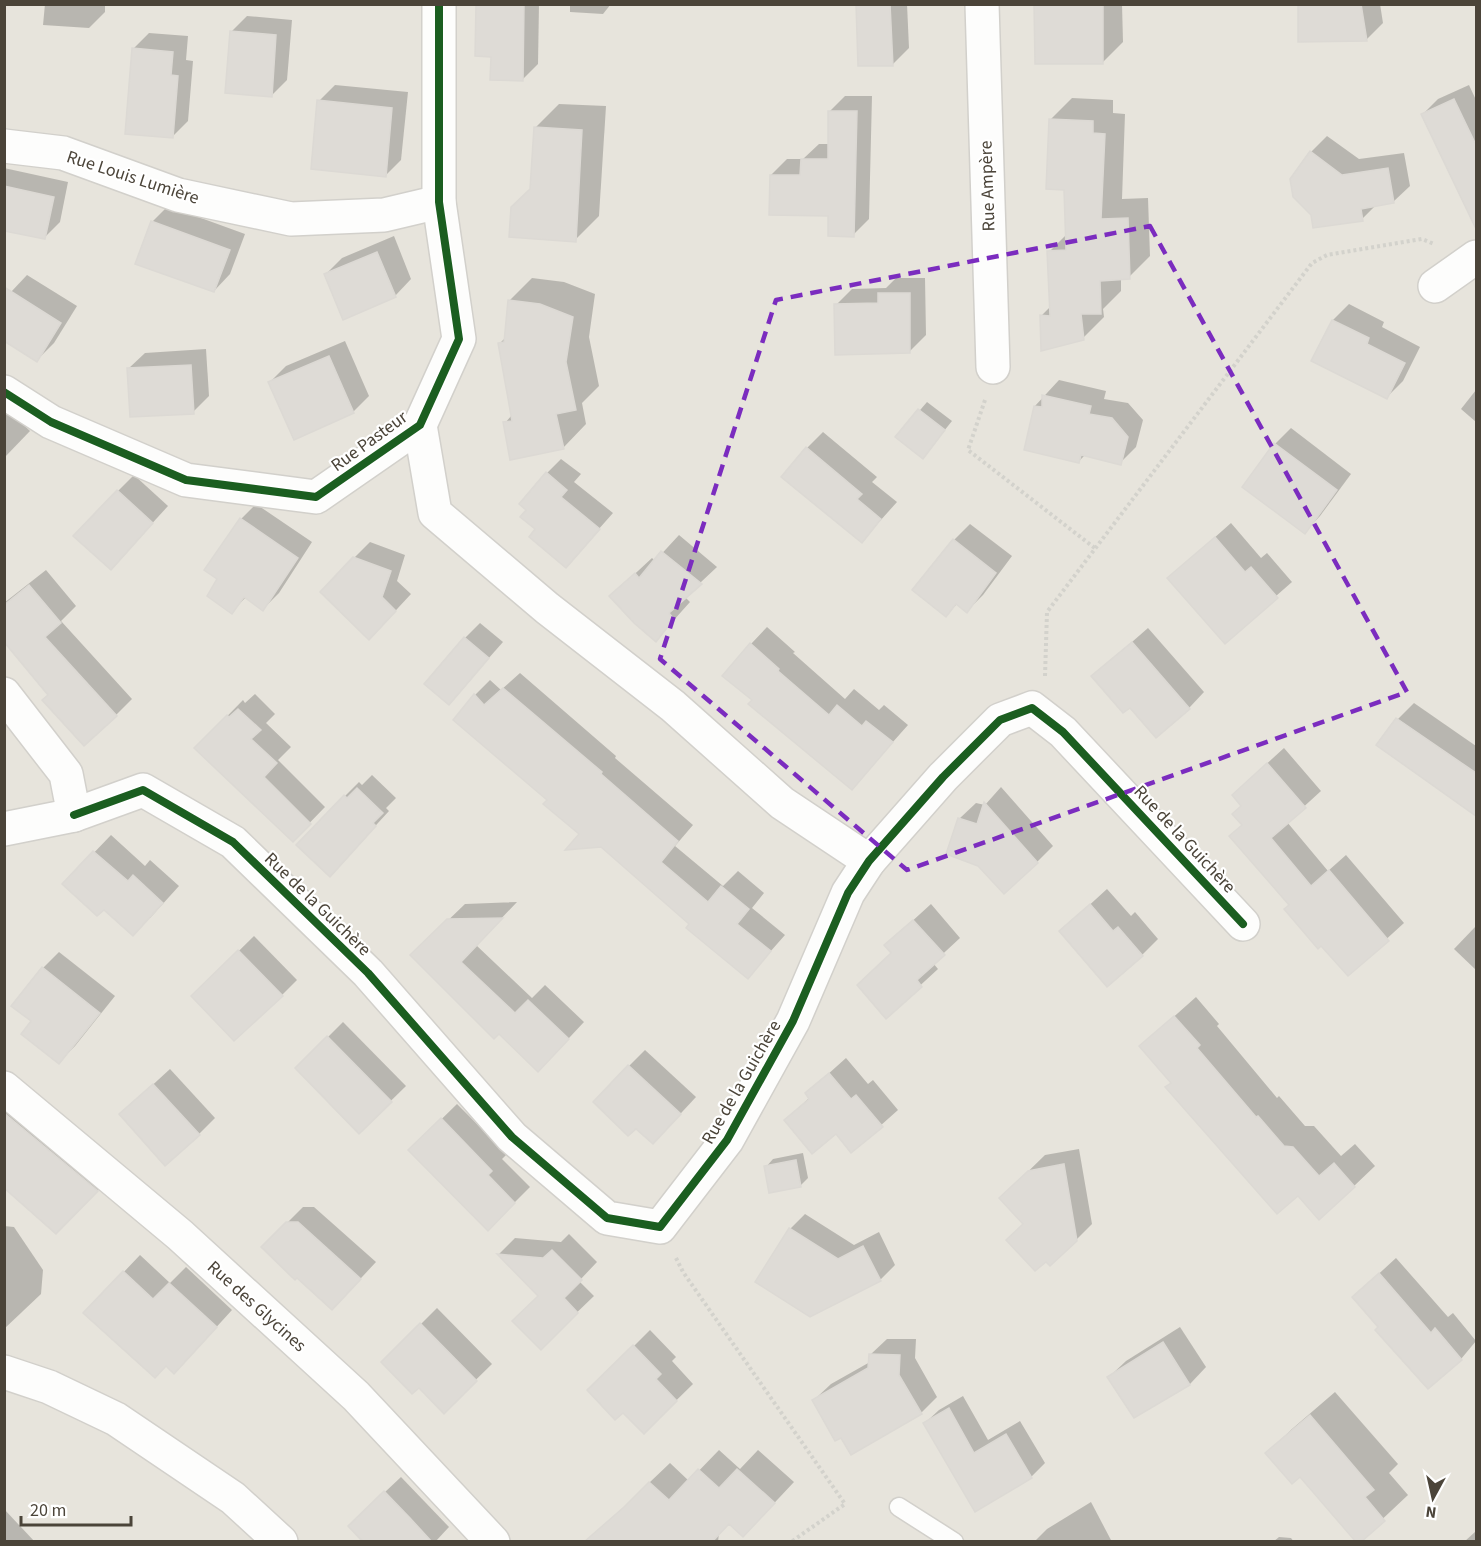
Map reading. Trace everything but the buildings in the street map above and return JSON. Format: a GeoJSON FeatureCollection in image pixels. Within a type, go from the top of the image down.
{"type":"FeatureCollection","features":[{"type":"Feature","properties":{"kind":"street","name":"Rue Pasteur"},"geometry":{"type":"LineString","coordinates":[[4,392],[51,422],[186,480],[316,497],[420,425],[459,339],[439,201],[439,4]]}},
{"type":"Feature","properties":{"kind":"street","name":"Rue Ampère"},"geometry":{"type":"LineString","coordinates":[[982,4],[993,367]]}},
{"type":"Feature","properties":{"kind":"street","name":"Rue Louis Lumière"},"geometry":{"type":"LineString","coordinates":[[4,146],[63,153],[178,195],[291,219],[384,215],[439,201]]}},
{"type":"Feature","properties":{"kind":"street"},"geometry":{"type":"LineString","coordinates":[[1435,286],[1476,257]]}},
{"type":"Feature","properties":{"kind":"street"},"geometry":{"type":"LineString","coordinates":[[420,425],[435,513],[547,608],[673,706],[782,803],[869,861]]}},
{"type":"Feature","properties":{"kind":"street"},"geometry":{"type":"LineString","coordinates":[[4,693],[66,774],[74,815],[4,829]]}},
{"type":"Feature","properties":{"kind":"street","name":"Rue de la Guichère"},"geometry":{"type":"LineString","coordinates":[[74,815],[142,790],[233,842],[368,974],[512,1137],[607,1218],[660,1227],[727,1140],[793,1022],[848,893],[869,861],[943,777],[1000,720],[1032,708],[1063,732],[1243,924]]}},
{"type":"Feature","properties":{"kind":"street","name":"Rue des Glycines"},"geometry":{"type":"LineString","coordinates":[[4,1088],[180,1235],[356,1396],[493,1542]]}},
{"type":"Feature","properties":{"kind":"street"},"geometry":{"type":"LineString","coordinates":[[4,1372],[49,1388],[116,1419],[233,1498],[281,1542]]}},
{"type":"Feature","properties":{"kind":"street"},"geometry":{"type":"LineString","coordinates":[[233,1498],[247,1542]]}},
{"type":"Feature","properties":{"kind":"lane"},"geometry":{"type":"LineString","coordinates":[[899,1507],[954,1542]]}},
{"type":"Feature","properties":{"kind":"path"},"geometry":{"type":"LineString","coordinates":[[1045,670],[1047,612],[1312,263],[1327,255],[1422,239],[1476,257]]}},
{"type":"Feature","properties":{"kind":"path"},"geometry":{"type":"LineString","coordinates":[[993,367],[968,450],[1096,549]]}},
{"type":"Feature","properties":{"kind":"path"},"geometry":{"type":"LineString","coordinates":[[660,1227],[683,1272],[845,1504],[791,1542]]}},
{"type":"Feature","properties":{"kind":"highlighted area"},"geometry":{"type":"Polygon","coordinates":[[[1150,226],[1407,692],[907,870],[660,659],[776,300],[1150,226]]]}},
{"type":"Feature","properties":{"kind":"shaded area"},"geometry":{"type":"Polygon","coordinates":[[[5,5],[1476,5],[1476,1541],[5,1541],[5,5]]]}},
{"type":"Feature","properties":{"kind":"cycle path"},"geometry":{"type":"LineString","coordinates":[[4,392],[51,422],[186,480],[316,497],[420,425],[459,339],[439,202],[439,4]]}},
{"type":"Feature","properties":{"kind":"cycle path"},"geometry":{"type":"LineString","coordinates":[[74,815],[143,790],[233,842],[368,973],[512,1137],[607,1218],[660,1227],[727,1140],[793,1021],[848,893],[869,861],[943,777],[1000,720],[1032,708],[1063,732],[1243,924]]}}]}
